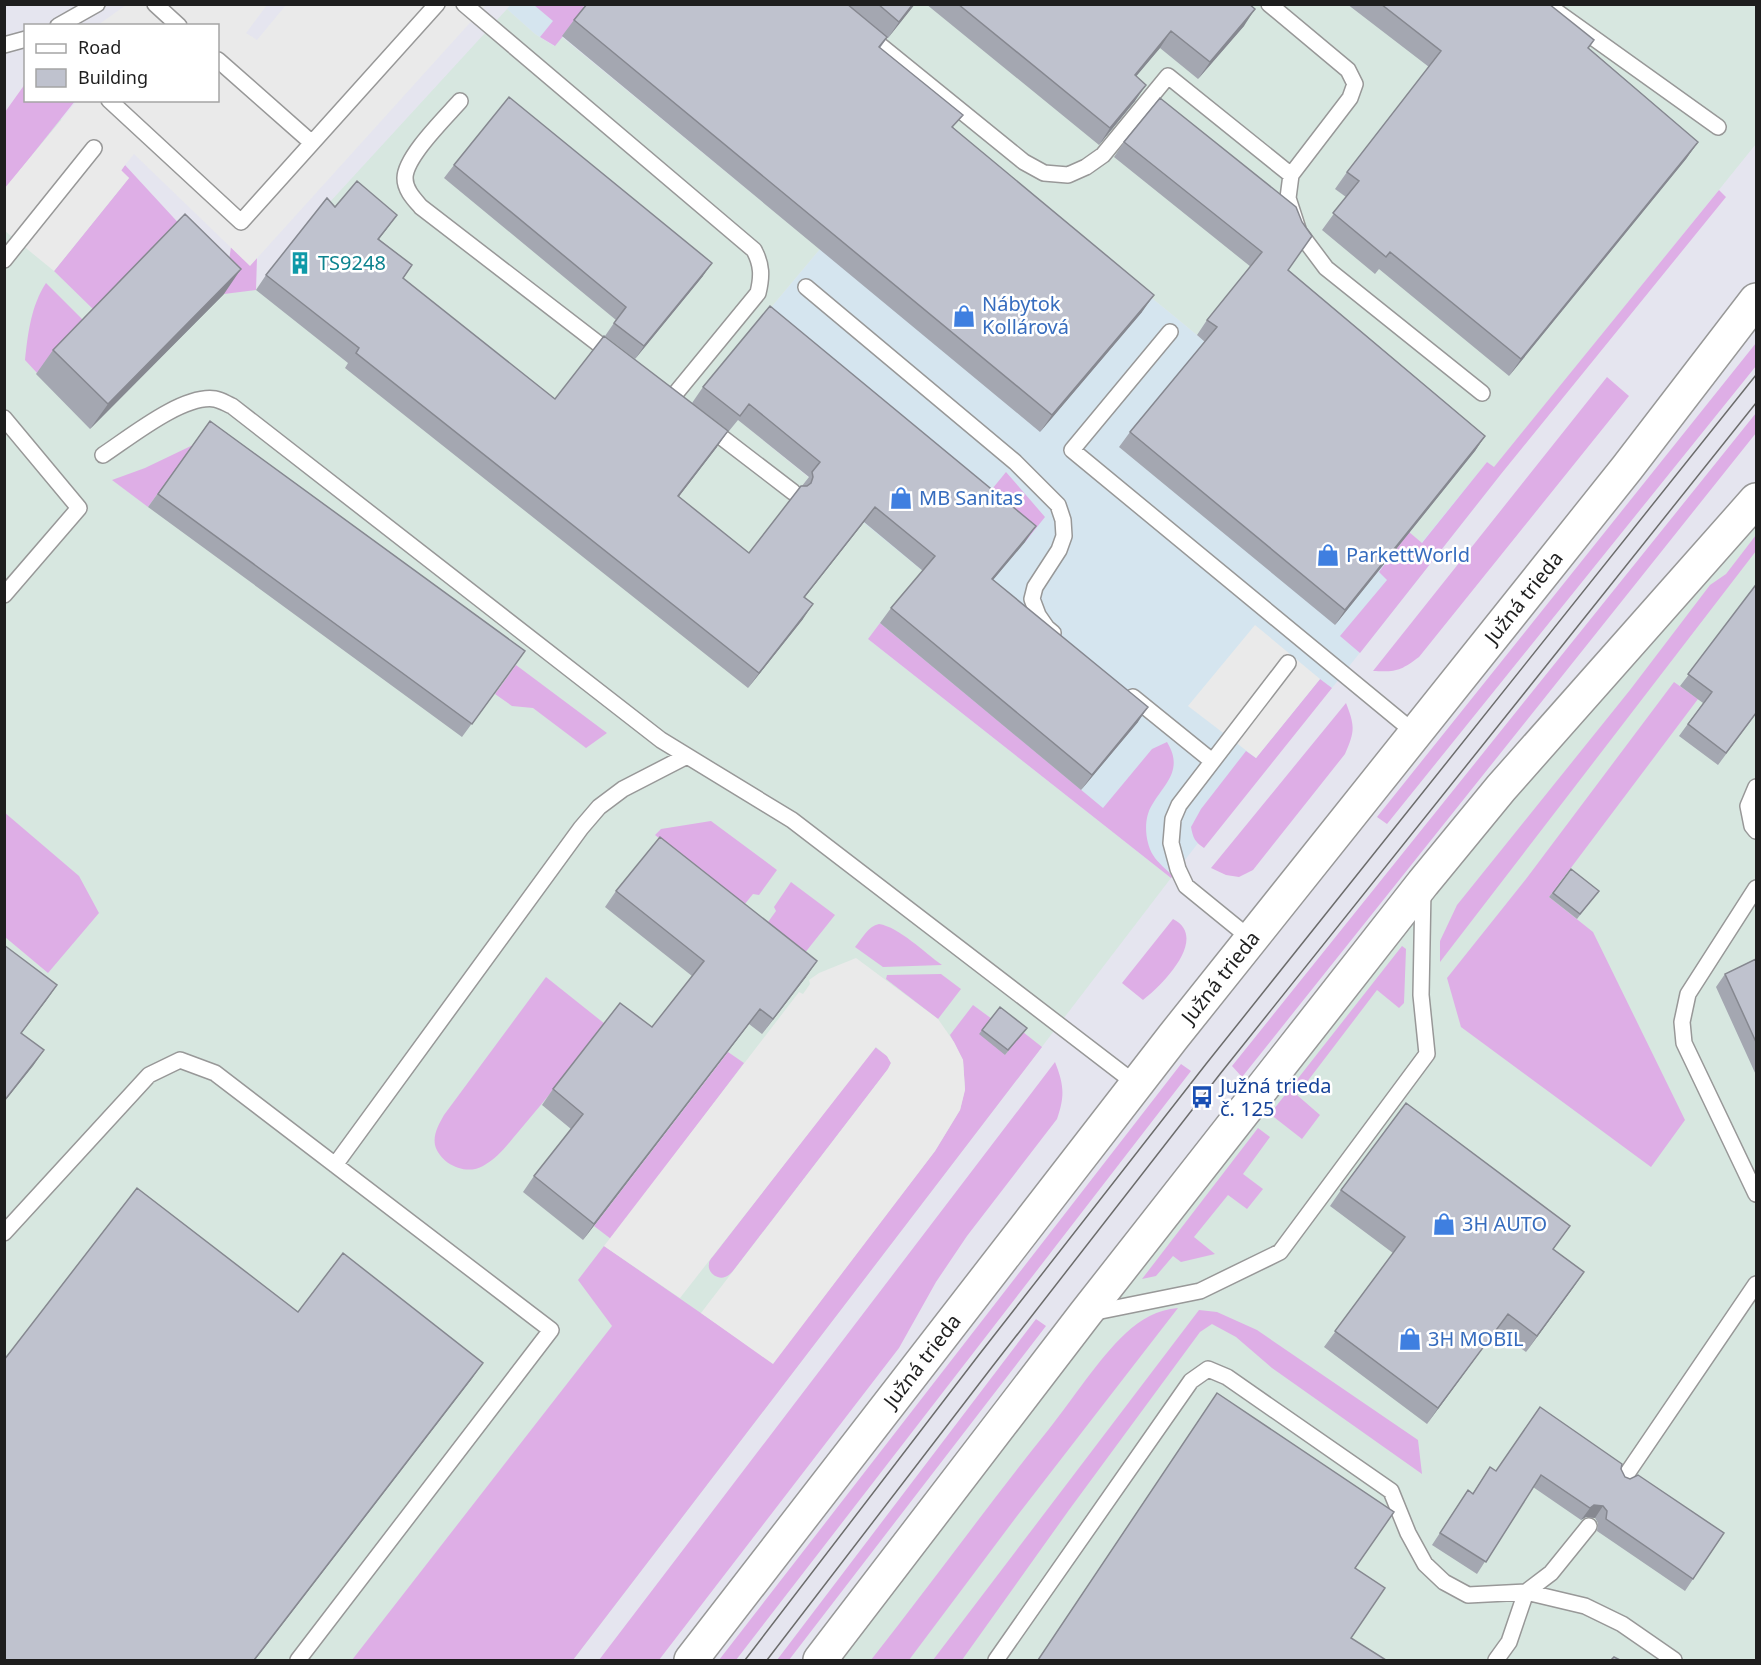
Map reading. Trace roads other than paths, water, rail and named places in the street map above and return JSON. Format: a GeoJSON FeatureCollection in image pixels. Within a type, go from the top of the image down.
{"type":"FeatureCollection","features":[{"type":"Feature","properties":{"kind":"street","name":"Južná trieda"},"geometry":{"type":"LineString","coordinates":[[690,1660],[1136,1084],[1627,468],[1756,300]]}},
{"type":"Feature","properties":{"kind":"street"},"geometry":{"type":"LineString","coordinates":[[820,1660],[1085,1314],[1424,883],[1501,788],[1756,500]]}},
{"type":"Feature","properties":{"kind":"lane"},"geometry":{"type":"LineString","coordinates":[[62,24],[97,4]]}},
{"type":"Feature","properties":{"kind":"lane"},"geometry":{"type":"LineString","coordinates":[[155,4],[177,24]]}},
{"type":"Feature","properties":{"kind":"lane"},"geometry":{"type":"LineString","coordinates":[[111,102],[241,222],[437,4]]}},
{"type":"Feature","properties":{"kind":"lane"},"geometry":{"type":"LineString","coordinates":[[464,4],[754,250],[760,262],[762,278],[758,293],[676,403],[652,385]]}},
{"type":"Feature","properties":{"kind":"lane"},"geometry":{"type":"LineString","coordinates":[[1269,4],[1348,70],[1355,84],[1350,98],[1291,175],[1288,198],[1299,232],[1326,268],[1482,393]]}},
{"type":"Feature","properties":{"kind":"lane"},"geometry":{"type":"LineString","coordinates":[[1546,4],[1718,127]]}},
{"type":"Feature","properties":{"kind":"lane"},"geometry":{"type":"LineString","coordinates":[[858,27],[1024,162],[1044,173],[1068,175],[1086,167],[1103,155],[1168,76],[1291,175]]}},
{"type":"Feature","properties":{"kind":"lane"},"geometry":{"type":"LineString","coordinates":[[4,45],[24,40]]}},
{"type":"Feature","properties":{"kind":"lane"},"geometry":{"type":"LineString","coordinates":[[219,61],[312,143]]}},
{"type":"Feature","properties":{"kind":"lane"},"geometry":{"type":"LineString","coordinates":[[460,101],[415,153],[406,168],[405,181],[410,195],[421,207],[625,363]]}},
{"type":"Feature","properties":{"kind":"lane"},"geometry":{"type":"LineString","coordinates":[[4,260],[94,148]]}},
{"type":"Feature","properties":{"kind":"lane"},"geometry":{"type":"LineString","coordinates":[[806,287],[1016,462],[1058,505],[1063,520],[1064,536],[1059,550],[1035,587],[1032,599],[1038,615],[1047,628],[1066,643]]}},
{"type":"Feature","properties":{"kind":"lane"},"geometry":{"type":"LineString","coordinates":[[1170,332],[1072,450],[1415,733]]}},
{"type":"Feature","properties":{"kind":"lane"},"geometry":{"type":"LineString","coordinates":[[103,455],[165,414],[193,400],[214,399],[232,406],[661,740],[792,820],[1136,1084]]}},
{"type":"Feature","properties":{"kind":"lane"},"geometry":{"type":"LineString","coordinates":[[4,418],[79,508],[4,595]]}},
{"type":"Feature","properties":{"kind":"lane"},"geometry":{"type":"LineString","coordinates":[[699,420],[794,492]]}},
{"type":"Feature","properties":{"kind":"lane"},"geometry":{"type":"LineString","coordinates":[[1251,939],[1186,886],[1178,868],[1172,843],[1173,819],[1179,805],[1288,663]]}},
{"type":"Feature","properties":{"kind":"lane"},"geometry":{"type":"LineString","coordinates":[[1121,688],[1212,761]]}},
{"type":"Feature","properties":{"kind":"lane"},"geometry":{"type":"LineString","coordinates":[[335,1165],[587,821],[600,807],[623,789],[687,756]]}},
{"type":"Feature","properties":{"kind":"lane"},"geometry":{"type":"LineString","coordinates":[[1756,787],[1748,806],[1752,826],[1756,831]]}},
{"type":"Feature","properties":{"kind":"lane"},"geometry":{"type":"LineString","coordinates":[[1085,1314],[1200,1291],[1280,1252],[1427,1054],[1421,995],[1424,883]]}},
{"type":"Feature","properties":{"kind":"lane"},"geometry":{"type":"LineString","coordinates":[[1756,888],[1688,994],[1682,1022],[1684,1043],[1756,1194]]}},
{"type":"Feature","properties":{"kind":"lane"},"geometry":{"type":"LineString","coordinates":[[4,1233],[149,1075],[180,1060],[215,1073],[551,1330],[298,1660]]}},
{"type":"Feature","properties":{"kind":"lane"},"geometry":{"type":"LineString","coordinates":[[1622,1481],[1756,1284]]}},
{"type":"Feature","properties":{"kind":"lane"},"geometry":{"type":"LineString","coordinates":[[996,1660],[1191,1381],[1209,1369],[1227,1377],[1391,1491],[1408,1533],[1425,1564],[1444,1582],[1468,1595],[1526,1592],[1585,1606],[1622,1624],[1674,1660]]}},
{"type":"Feature","properties":{"kind":"lane"},"geometry":{"type":"LineString","coordinates":[[1496,1660],[1509,1642],[1526,1592],[1551,1573],[1590,1526]]}},
{"type":"Feature","properties":{"kind":"tram line"},"geometry":{"type":"LineString","coordinates":[[745,1660],[1206,1064],[1756,375]]}},
{"type":"Feature","properties":{"kind":"tram line"},"geometry":{"type":"LineString","coordinates":[[767,1660],[1220,1074],[1756,403]]}},
{"type":"Feature","properties":{"kind":"place","name":"TS9248"},"geometry":{"type":"Point","coordinates":[300,263]}},
{"type":"Feature","properties":{"kind":"place","name":"Nábytok Kollárová"},"geometry":{"type":"Point","coordinates":[964,316]}},
{"type":"Feature","properties":{"kind":"place","name":"MB Sanitas"},"geometry":{"type":"Point","coordinates":[901,498]}},
{"type":"Feature","properties":{"kind":"place","name":"ParkettWorld"},"geometry":{"type":"Point","coordinates":[1328,555]}},
{"type":"Feature","properties":{"kind":"place","name":"Južná trieda č. 125"},"geometry":{"type":"Point","coordinates":[1202,1097]}},
{"type":"Feature","properties":{"kind":"place","name":"3H AUTO"},"geometry":{"type":"Point","coordinates":[1444,1224]}},
{"type":"Feature","properties":{"kind":"place","name":"3H MOBIL"},"geometry":{"type":"Point","coordinates":[1410,1339]}}]}
